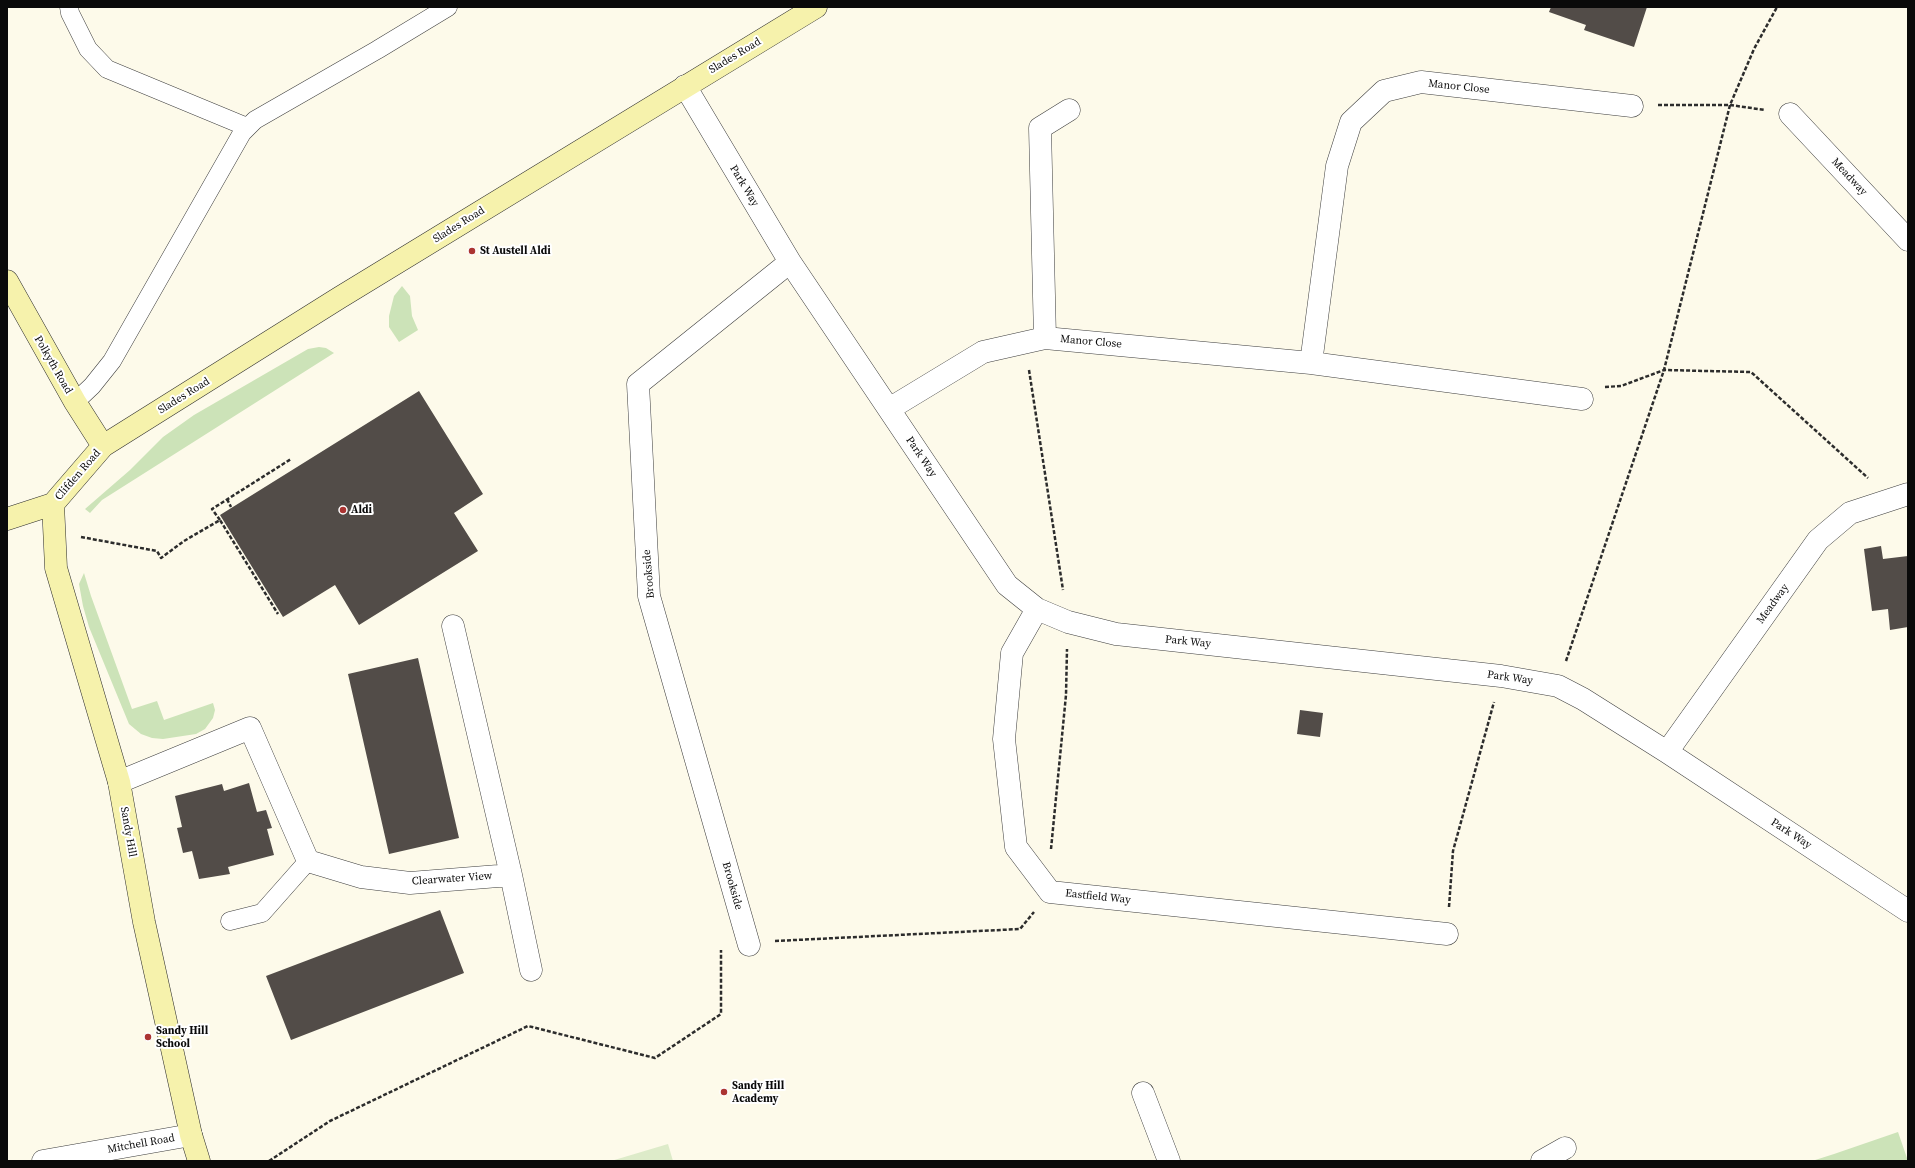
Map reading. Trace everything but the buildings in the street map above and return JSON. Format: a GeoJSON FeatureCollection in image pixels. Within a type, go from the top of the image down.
{"type":"FeatureCollection","features":[{"type":"Feature","properties":{"kind":"street","name":"Slades Road"},"geometry":{"type":"LineString","coordinates":[[104,446],[685,86],[816,7]]}},
{"type":"Feature","properties":{"kind":"street","name":"Manor Close"},"geometry":{"type":"LineString","coordinates":[[1311,363],[1337,166],[1351,122],[1384,91],[1421,82],[1632,106]]}},
{"type":"Feature","properties":{"kind":"street","name":"Park Way"},"geometry":{"type":"LineString","coordinates":[[685,86],[790,262],[889,410],[1007,585],[1037,609],[1068,622],[1116,634],[1501,676],[1558,686],[1583,699],[1667,752],[1908,911]]}},
{"type":"Feature","properties":{"kind":"street"},"geometry":{"type":"LineString","coordinates":[[1036,340],[1040,128],[1069,110]]}},
{"type":"Feature","properties":{"kind":"street","name":"Meadway"},"geometry":{"type":"LineString","coordinates":[[1790,114],[1908,240]]}},
{"type":"Feature","properties":{"kind":"street","name":"Brookside"},"geometry":{"type":"LineString","coordinates":[[749,945],[649,596],[638,384],[790,262]]}},
{"type":"Feature","properties":{"kind":"street","name":"Polkyth Road"},"geometry":{"type":"LineString","coordinates":[[7,281],[75,402],[104,446]]}},
{"type":"Feature","properties":{"kind":"street","name":"Manor Close"},"geometry":{"type":"LineString","coordinates":[[889,410],[983,352],[1036,340],[1311,363],[1582,400]]}},
{"type":"Feature","properties":{"kind":"street","name":"Clifden Road"},"geometry":{"type":"LineString","coordinates":[[7,519],[53,504],[104,446]]}},
{"type":"Feature","properties":{"kind":"street","name":"Meadway"},"geometry":{"type":"LineString","coordinates":[[1667,752],[1818,540],[1850,513],[1899,496]]}},
{"type":"Feature","properties":{"kind":"street","name":"Sandy Hill"},"geometry":{"type":"LineString","coordinates":[[53,504],[56,568],[119,782],[144,922],[191,1135],[199,1161]]}},
{"type":"Feature","properties":{"kind":"street","name":"Eastfield Way"},"geometry":{"type":"LineString","coordinates":[[1037,609],[1012,653],[1004,739],[1016,847],[1050,892],[1446,934]]}},
{"type":"Feature","properties":{"kind":"street"},"geometry":{"type":"LineString","coordinates":[[453,626],[511,875],[531,970]]}},
{"type":"Feature","properties":{"kind":"street"},"geometry":{"type":"LineString","coordinates":[[119,782],[250,728],[308,861]]}},
{"type":"Feature","properties":{"kind":"street","name":"Clearwater View"},"geometry":{"type":"LineString","coordinates":[[308,861],[361,877],[410,883],[511,875]]}},
{"type":"Feature","properties":{"kind":"street"},"geometry":{"type":"LineString","coordinates":[[1143,1093],[1169,1161]]}},
{"type":"Feature","properties":{"kind":"street","name":"Mitchell Road"},"geometry":{"type":"LineString","coordinates":[[43,1161],[191,1135]]}},
{"type":"Feature","properties":{"kind":"street"},"geometry":{"type":"LineString","coordinates":[[1542,1161],[1565,1148]]}},
{"type":"Feature","properties":{"kind":"lane"},"geometry":{"type":"LineString","coordinates":[[70,7],[70,13],[88,49],[107,69],[247,128]]}},
{"type":"Feature","properties":{"kind":"lane"},"geometry":{"type":"LineString","coordinates":[[75,402],[92,386],[112,361],[242,133],[255,120],[377,50],[448,7]]}},
{"type":"Feature","properties":{"kind":"lane"},"geometry":{"type":"LineString","coordinates":[[230,921],[262,914],[308,861]]}},
{"type":"Feature","properties":{"kind":"path"},"geometry":{"type":"LineString","coordinates":[[1558,686],[1664,370],[1730,105],[1754,49],[1777,7]]}},
{"type":"Feature","properties":{"kind":"path"},"geometry":{"type":"LineString","coordinates":[[1632,106],[1730,105],[1790,114]]}},
{"type":"Feature","properties":{"kind":"path"},"geometry":{"type":"LineString","coordinates":[[269,1161],[330,1121],[528,1026],[655,1058],[721,1014],[721,950],[767,941],[1020,929],[1050,892],[1050,860],[1066,695],[1068,622],[1030,380],[1036,340]]}},
{"type":"Feature","properties":{"kind":"path"},"geometry":{"type":"LineString","coordinates":[[1582,400],[1583,388],[1621,386],[1664,370],[1751,372],[1899,496]]}},
{"type":"Feature","properties":{"kind":"path"},"geometry":{"type":"LineString","coordinates":[[278,614],[212,508],[291,460]]}},
{"type":"Feature","properties":{"kind":"path"},"geometry":{"type":"LineString","coordinates":[[227,499],[231,507]]}},
{"type":"Feature","properties":{"kind":"path"},"geometry":{"type":"LineString","coordinates":[[54,535],[78,536],[157,551],[161,558],[184,541],[220,520]]}},
{"type":"Feature","properties":{"kind":"path"},"geometry":{"type":"LineString","coordinates":[[1446,934],[1453,851],[1501,676]]}},
{"type":"Feature","properties":{"kind":"green space"},"geometry":{"type":"Polygon","coordinates":[[[402,286],[410,296],[412,316],[418,330],[399,342],[389,327],[389,316],[394,296],[402,286]]]}},
{"type":"Feature","properties":{"kind":"green space"},"geometry":{"type":"Polygon","coordinates":[[[319,347],[326,348],[334,353],[102,500],[90,513],[85,509],[130,470],[163,437],[194,415],[308,349],[319,347]]]}},
{"type":"Feature","properties":{"kind":"green space"},"geometry":{"type":"Polygon","coordinates":[[[84,573],[132,709],[157,701],[164,720],[213,703],[215,710],[213,718],[205,729],[196,734],[163,739],[152,738],[141,734],[129,724],[89,627],[79,584],[84,573]]]}},
{"type":"Feature","properties":{"kind":"green space"},"geometry":{"type":"Polygon","coordinates":[[[1898,1132],[1908,1161],[1812,1161],[1834,1154],[1898,1132]]]}},
{"type":"Feature","properties":{"kind":"green space"},"geometry":{"type":"Polygon","coordinates":[[[668,1144],[673,1161],[611,1161],[668,1144]]]}},
{"type":"Feature","properties":{"kind":"place","name":"St Austell Aldi"},"geometry":{"type":"Point","coordinates":[472,251]}},
{"type":"Feature","properties":{"kind":"place","name":"Aldi"},"geometry":{"type":"Point","coordinates":[343,510]}},
{"type":"Feature","properties":{"kind":"place","name":"Sandy Hill School"},"geometry":{"type":"Point","coordinates":[148,1037]}},
{"type":"Feature","properties":{"kind":"place","name":"Sandy Hill Academy"},"geometry":{"type":"Point","coordinates":[724,1092]}}]}
